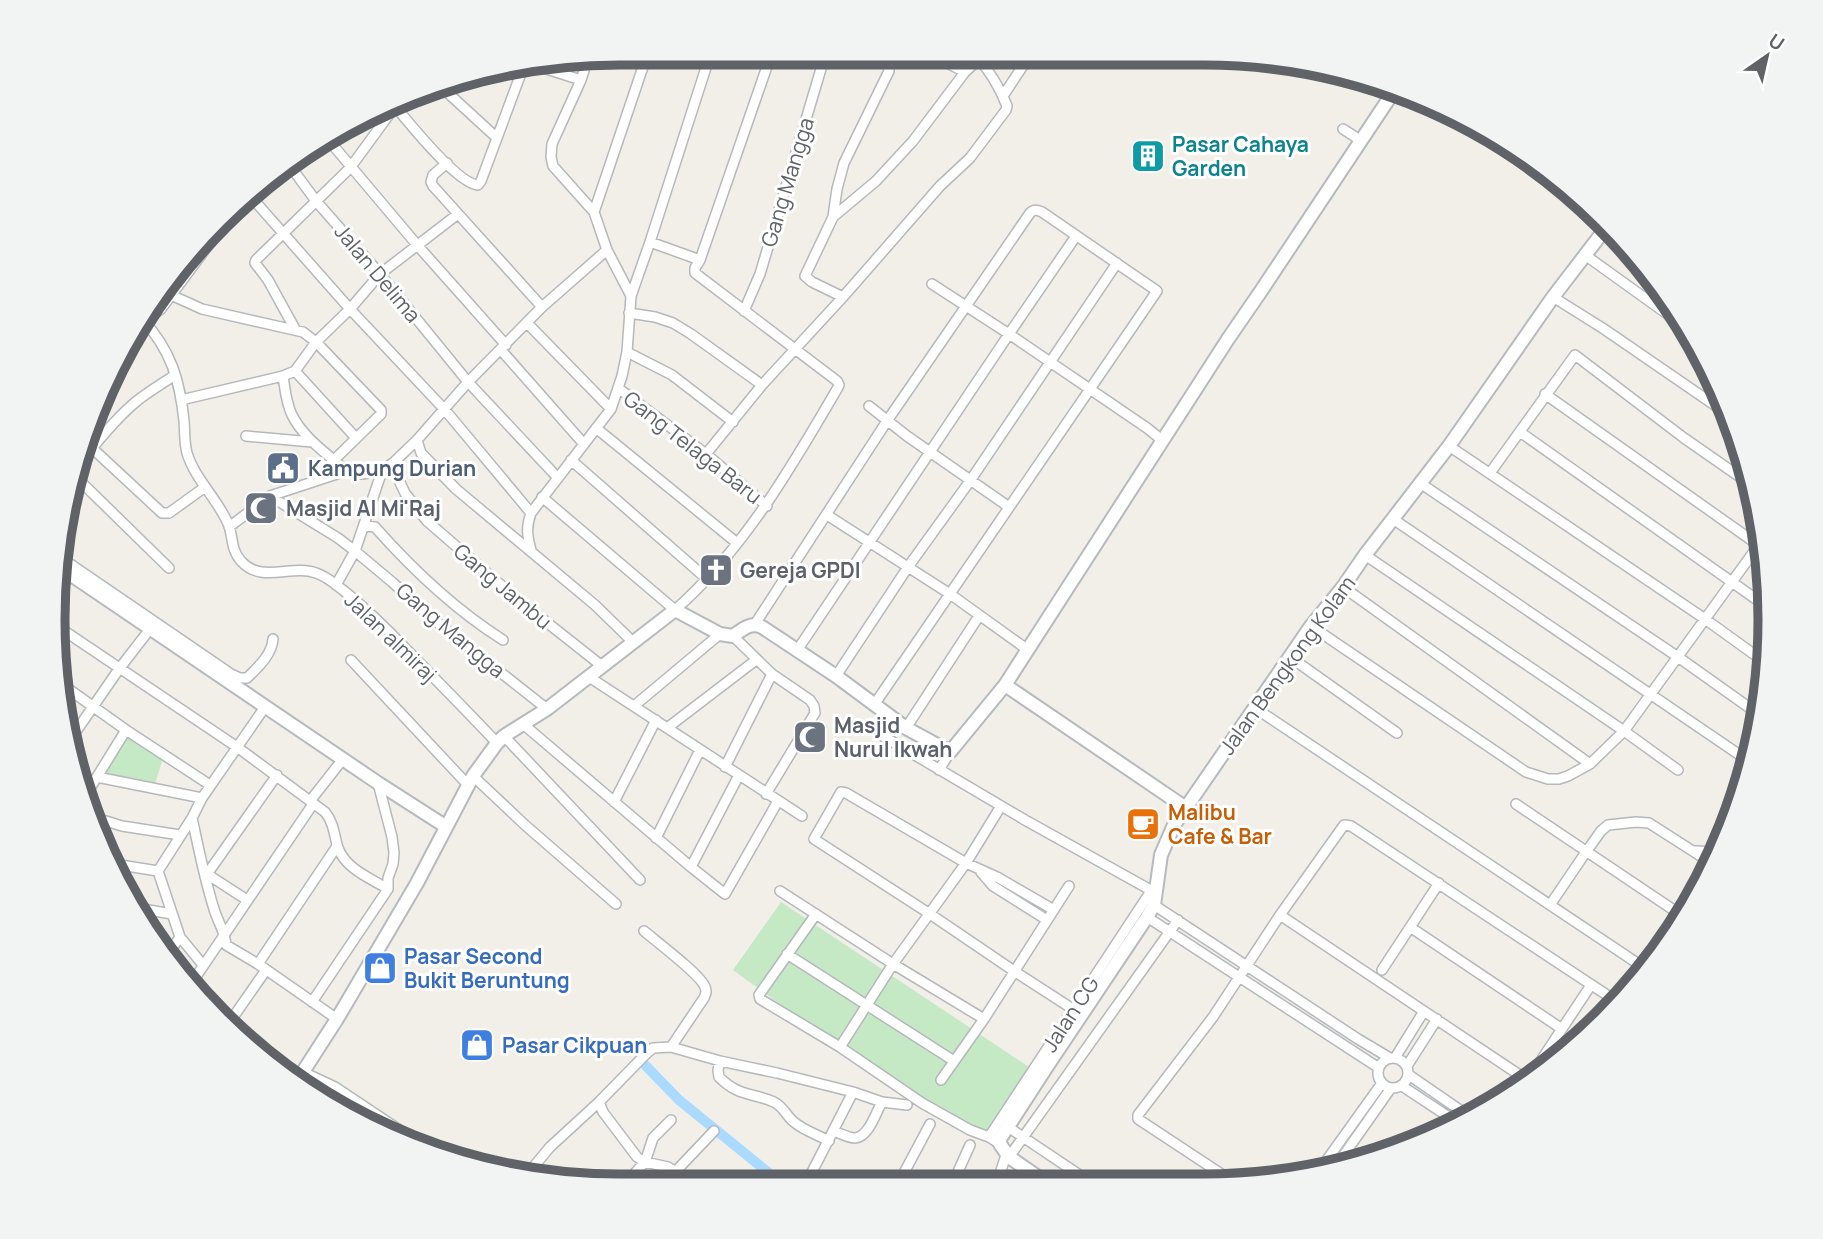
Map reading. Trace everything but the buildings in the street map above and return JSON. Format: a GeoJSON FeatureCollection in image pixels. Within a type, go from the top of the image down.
{"type":"FeatureCollection","features":[{"type":"Feature","properties":{"kind":"street"},"geometry":{"type":"LineString","coordinates":[[594,212],[644,65]]}},
{"type":"Feature","properties":{"kind":"street"},"geometry":{"type":"LineString","coordinates":[[531,550],[527,525],[531,513],[611,409],[627,352],[631,296],[707,65]]}},
{"type":"Feature","properties":{"kind":"street"},"geometry":{"type":"LineString","coordinates":[[302,1074],[417,883],[470,780],[500,739],[547,709],[634,643],[675,610],[707,579],[767,506],[839,385],[695,273],[768,65]]}},
{"type":"Feature","properties":{"kind":"street","name":"Gang Mangga"},"geometry":{"type":"LineString","coordinates":[[744,311],[760,274],[821,65]]}},
{"type":"Feature","properties":{"kind":"street"},"geometry":{"type":"LineString","coordinates":[[843,297],[805,276],[833,217],[837,189],[845,163],[888,71],[887,65]]}},
{"type":"Feature","properties":{"kind":"street"},"geometry":{"type":"LineString","coordinates":[[951,65],[965,72]]}},
{"type":"Feature","properties":{"kind":"street"},"geometry":{"type":"LineString","coordinates":[[833,217],[876,181],[912,141],[970,65]]}},
{"type":"Feature","properties":{"kind":"street"},"geometry":{"type":"LineString","coordinates":[[706,454],[794,349],[940,186],[970,158],[1006,110],[1003,96],[982,65]]}},
{"type":"Feature","properties":{"kind":"street"},"geometry":{"type":"LineString","coordinates":[[1003,96],[1023,65]]}},
{"type":"Feature","properties":{"kind":"street"},"geometry":{"type":"LineString","coordinates":[[585,66],[551,144],[551,157],[553,166],[594,212],[607,250],[631,296]]}},
{"type":"Feature","properties":{"kind":"street"},"geometry":{"type":"LineString","coordinates":[[547,69],[581,80]]}},
{"type":"Feature","properties":{"kind":"street"},"geometry":{"type":"LineString","coordinates":[[401,110],[447,163],[468,182],[478,185],[521,73]]}},
{"type":"Feature","properties":{"kind":"street"},"geometry":{"type":"LineString","coordinates":[[448,92],[496,138]]}},
{"type":"Feature","properties":{"kind":"street"},"geometry":{"type":"LineString","coordinates":[[939,769],[950,751],[1005,685],[1162,440],[1390,97]]}},
{"type":"Feature","properties":{"kind":"street"},"geometry":{"type":"LineString","coordinates":[[295,329],[268,280],[255,263],[350,167],[388,115]]}},
{"type":"Feature","properties":{"kind":"street"},"geometry":{"type":"LineString","coordinates":[[1343,129],[1360,140]]}},
{"type":"Feature","properties":{"kind":"street"},"geometry":{"type":"LineString","coordinates":[[332,145],[583,443]]}},
{"type":"Feature","properties":{"kind":"street"},"geometry":{"type":"LineString","coordinates":[[447,163],[433,175],[433,186],[542,307]]}},
{"type":"Feature","properties":{"kind":"street","name":"Jalan Delima"},"geometry":{"type":"LineString","coordinates":[[294,171],[468,382],[558,478]]}},
{"type":"Feature","properties":{"kind":"street"},"geometry":{"type":"LineString","coordinates":[[254,202],[445,410],[531,513]]}},
{"type":"Feature","properties":{"kind":"street"},"geometry":{"type":"LineString","coordinates":[[634,706],[726,635],[755,624],[887,421],[1033,211],[1038,210],[1157,291],[874,705]]}},
{"type":"Feature","properties":{"kind":"street"},"geometry":{"type":"LineString","coordinates":[[180,401],[295,371],[316,342],[350,309],[380,274],[458,214]]}},
{"type":"Feature","properties":{"kind":"street","name":"Jalan Bengkong Kolam"},"geometry":{"type":"LineString","coordinates":[[1001,1148],[1001,1137],[1078,1012],[1147,917],[1154,896],[1161,855],[1167,839],[1186,808],[1311,626],[1449,446],[1553,297],[1602,233]]}},
{"type":"Feature","properties":{"kind":"street"},"geometry":{"type":"LineString","coordinates":[[798,649],[1076,236]]}},
{"type":"Feature","properties":{"kind":"street"},"geometry":{"type":"LineString","coordinates":[[650,242],[700,260]]}},
{"type":"Feature","properties":{"kind":"street"},"geometry":{"type":"LineString","coordinates":[[229,527],[270,496],[346,471],[362,474],[382,471],[394,463],[542,307],[607,250]]}},
{"type":"Feature","properties":{"kind":"street"},"geometry":{"type":"LineString","coordinates":[[1586,255],[1666,313]]}},
{"type":"Feature","properties":{"kind":"street"},"geometry":{"type":"LineString","coordinates":[[158,311],[198,259]]}},
{"type":"Feature","properties":{"kind":"street"},"geometry":{"type":"LineString","coordinates":[[836,676],[1117,263]]}},
{"type":"Feature","properties":{"kind":"street"},"geometry":{"type":"LineString","coordinates":[[932,284],[1050,361],[1162,440]]}},
{"type":"Feature","properties":{"kind":"street"},"geometry":{"type":"LineString","coordinates":[[171,295],[202,309],[295,329],[316,342],[381,410],[381,414],[334,460]]}},
{"type":"Feature","properties":{"kind":"street"},"geometry":{"type":"LineString","coordinates":[[1553,297],[1604,328],[1715,405]]}},
{"type":"Feature","properties":{"kind":"street"},"geometry":{"type":"LineString","coordinates":[[629,313],[673,323],[762,385]]}},
{"type":"Feature","properties":{"kind":"street"},"geometry":{"type":"LineString","coordinates":[[527,323],[611,409]]}},
{"type":"Feature","properties":{"kind":"street","name":"Jalan almiraj"},"geometry":{"type":"LineString","coordinates":[[148,326],[169,356],[175,375],[187,452],[192,466],[215,500],[229,527],[235,553],[242,562],[261,572],[300,570],[317,573],[368,610],[640,880]]}},
{"type":"Feature","properties":{"kind":"street"},"geometry":{"type":"LineString","coordinates":[[627,352],[672,375],[733,422]]}},
{"type":"Feature","properties":{"kind":"street"},"geometry":{"type":"LineString","coordinates":[[1490,473],[1575,355],[1739,476]]}},
{"type":"Feature","properties":{"kind":"street"},"geometry":{"type":"LineString","coordinates":[[295,371],[356,438]]}},
{"type":"Feature","properties":{"kind":"street"},"geometry":{"type":"LineString","coordinates":[[175,375],[139,400],[111,425],[92,449],[162,513],[169,513],[205,487]]}},
{"type":"Feature","properties":{"kind":"street"},"geometry":{"type":"LineString","coordinates":[[283,376],[293,416],[312,442],[346,471]]}},
{"type":"Feature","properties":{"kind":"street","name":"Gang Telaga Baru"},"geometry":{"type":"LineString","coordinates":[[618,388],[706,454],[767,506]]}},
{"type":"Feature","properties":{"kind":"street"},"geometry":{"type":"LineString","coordinates":[[1545,394],[1753,538]]}},
{"type":"Feature","properties":{"kind":"street"},"geometry":{"type":"LineString","coordinates":[[869,406],[1009,507]]}},
{"type":"Feature","properties":{"kind":"street"},"geometry":{"type":"LineString","coordinates":[[596,428],[737,542]]}},
{"type":"Feature","properties":{"kind":"street"},"geometry":{"type":"LineString","coordinates":[[1520,432],[1757,600]]}},
{"type":"Feature","properties":{"kind":"street"},"geometry":{"type":"LineString","coordinates":[[246,436],[312,442]]}},
{"type":"Feature","properties":{"kind":"street"},"geometry":{"type":"LineString","coordinates":[[417,440],[421,453],[456,489],[595,605],[634,643]]}},
{"type":"Feature","properties":{"kind":"street"},"geometry":{"type":"LineString","coordinates":[[1449,446],[1757,656]]}},
{"type":"Feature","properties":{"kind":"street"},"geometry":{"type":"LineString","coordinates":[[571,460],[707,579]]}},
{"type":"Feature","properties":{"kind":"street","name":"Gang Jambu"},"geometry":{"type":"LineString","coordinates":[[394,463],[394,472],[405,493],[427,521],[516,598],[602,666]]}},
{"type":"Feature","properties":{"kind":"street"},"geometry":{"type":"LineString","coordinates":[[336,585],[355,551],[382,471]]}},
{"type":"Feature","properties":{"kind":"street"},"geometry":{"type":"LineString","coordinates":[[82,484],[169,568]]}},
{"type":"Feature","properties":{"kind":"street"},"geometry":{"type":"LineString","coordinates":[[1420,484],[1751,709]]}},
{"type":"Feature","properties":{"kind":"street","name":"Gang Mangga"},"geometry":{"type":"LineString","coordinates":[[270,496],[355,551],[433,619],[547,709]]}},
{"type":"Feature","properties":{"kind":"street"},"geometry":{"type":"LineString","coordinates":[[542,497],[675,610],[726,635],[772,674],[810,700],[815,713],[766,793]]}},
{"type":"Feature","properties":{"kind":"street"},"geometry":{"type":"LineString","coordinates":[[827,514],[950,594],[1028,650]]}},
{"type":"Feature","properties":{"kind":"street"},"geometry":{"type":"LineString","coordinates":[[1392,519],[1741,756]]}},
{"type":"Feature","properties":{"kind":"street"},"geometry":{"type":"LineString","coordinates":[[362,530],[365,526],[375,527],[398,553],[454,606],[503,640]]}},
{"type":"Feature","properties":{"kind":"street"},"geometry":{"type":"LineString","coordinates":[[1311,626],[1526,772],[1559,779],[1590,764],[1624,731],[1754,552]]}},
{"type":"Feature","properties":{"kind":"street"},"geometry":{"type":"LineString","coordinates":[[1365,555],[1678,770]]}},
{"type":"Feature","properties":{"kind":"street"},"geometry":{"type":"LineString","coordinates":[[68,562],[240,678],[247,678],[253,672],[272,648],[273,639]]}},
{"type":"Feature","properties":{"kind":"street"},"geometry":{"type":"LineString","coordinates":[[67,572],[445,827]]}},
{"type":"Feature","properties":{"kind":"street"},"geometry":{"type":"LineString","coordinates":[[1343,587],[1590,764]]}},
{"type":"Feature","properties":{"kind":"street"},"geometry":{"type":"LineString","coordinates":[[906,728],[979,616]]}},
{"type":"Feature","properties":{"kind":"street"},"geometry":{"type":"LineString","coordinates":[[755,624],[798,649],[906,728],[950,751]]}},
{"type":"Feature","properties":{"kind":"street"},"geometry":{"type":"LineString","coordinates":[[75,729],[150,629]]}},
{"type":"Feature","properties":{"kind":"street"},"geometry":{"type":"LineString","coordinates":[[65,632],[237,747],[325,812],[331,820],[342,857],[388,889]]}},
{"type":"Feature","properties":{"kind":"street"},"geometry":{"type":"LineString","coordinates":[[1290,657],[1397,733]]}},
{"type":"Feature","properties":{"kind":"street"},"geometry":{"type":"LineString","coordinates":[[351,660],[470,780],[616,904]]}},
{"type":"Feature","properties":{"kind":"street"},"geometry":{"type":"LineString","coordinates":[[667,728],[756,660]]}},
{"type":"Feature","properties":{"kind":"street"},"geometry":{"type":"LineString","coordinates":[[726,767],[772,674]]}},
{"type":"Feature","properties":{"kind":"street"},"geometry":{"type":"LineString","coordinates":[[589,677],[802,816]]}},
{"type":"Feature","properties":{"kind":"street"},"geometry":{"type":"LineString","coordinates":[[1005,685],[1186,808]]}},
{"type":"Feature","properties":{"kind":"street"},"geometry":{"type":"LineString","coordinates":[[69,689],[211,785]]}},
{"type":"Feature","properties":{"kind":"street"},"geometry":{"type":"LineString","coordinates":[[203,965],[180,937],[158,871],[202,798],[265,706]]}},
{"type":"Feature","properties":{"kind":"street"},"geometry":{"type":"LineString","coordinates":[[1255,708],[1638,964]]}},
{"type":"Feature","properties":{"kind":"street"},"geometry":{"type":"LineString","coordinates":[[614,802],[656,720]]}},
{"type":"Feature","properties":{"kind":"street"},"geometry":{"type":"LineString","coordinates":[[523,724],[726,894],[778,801]]}},
{"type":"Feature","properties":{"kind":"street"},"geometry":{"type":"LineString","coordinates":[[91,787],[126,730]]}},
{"type":"Feature","properties":{"kind":"street"},"geometry":{"type":"LineString","coordinates":[[881,735],[1154,896],[1178,920],[1358,1039],[1392,1058],[1400,1059],[1408,1071],[1462,1110]]}},
{"type":"Feature","properties":{"kind":"street"},"geometry":{"type":"LineString","coordinates":[[656,838],[700,750]]}},
{"type":"Feature","properties":{"kind":"street"},"geometry":{"type":"LineString","coordinates":[[196,977],[343,759]]}},
{"type":"Feature","properties":{"kind":"street"},"geometry":{"type":"LineString","coordinates":[[206,875],[277,775]]}},
{"type":"Feature","properties":{"kind":"street"},"geometry":{"type":"LineString","coordinates":[[691,867],[739,775]]}},
{"type":"Feature","properties":{"kind":"street"},"geometry":{"type":"LineString","coordinates":[[97,777],[202,798]]}},
{"type":"Feature","properties":{"kind":"street"},"geometry":{"type":"LineString","coordinates":[[312,1002],[388,889],[388,878],[393,864],[393,836],[378,783]]}},
{"type":"Feature","properties":{"kind":"street"},"geometry":{"type":"LineString","coordinates":[[1054,910],[841,792],[814,839],[1078,1012]]}},
{"type":"Feature","properties":{"kind":"street"},"geometry":{"type":"LineString","coordinates":[[1516,804],[1675,912]]}},
{"type":"Feature","properties":{"kind":"street"},"geometry":{"type":"LineString","coordinates":[[841,1047],[893,964],[966,863],[1001,806]]}},
{"type":"Feature","properties":{"kind":"street"},"geometry":{"type":"LineString","coordinates":[[192,818],[215,912],[225,934],[226,944],[337,1019]]}},
{"type":"Feature","properties":{"kind":"street"},"geometry":{"type":"LineString","coordinates":[[102,820],[122,826],[180,835]]}},
{"type":"Feature","properties":{"kind":"street"},"geometry":{"type":"LineString","coordinates":[[1550,905],[1601,831],[1608,825],[1649,823],[1704,858]]}},
{"type":"Feature","properties":{"kind":"street"},"geometry":{"type":"LineString","coordinates":[[1221,1174],[1137,1117],[1213,1017],[1280,915],[1344,825],[1351,826],[1610,997]]}},
{"type":"Feature","properties":{"kind":"street"},"geometry":{"type":"LineString","coordinates":[[232,1017],[337,846]]}},
{"type":"Feature","properties":{"kind":"street"},"geometry":{"type":"LineString","coordinates":[[1693,851],[1707,852]]}},
{"type":"Feature","properties":{"kind":"street"},"geometry":{"type":"LineString","coordinates":[[122,865],[158,871]]}},
{"type":"Feature","properties":{"kind":"street"},"geometry":{"type":"LineString","coordinates":[[979,870],[993,887],[1047,920]]}},
{"type":"Feature","properties":{"kind":"street"},"geometry":{"type":"LineString","coordinates":[[206,875],[247,900]]}},
{"type":"Feature","properties":{"kind":"street"},"geometry":{"type":"LineString","coordinates":[[1382,971],[1439,883]]}},
{"type":"Feature","properties":{"kind":"street"},"geometry":{"type":"LineString","coordinates":[[941,1080],[984,1019],[1069,886]]}},
{"type":"Feature","properties":{"kind":"street"},"geometry":{"type":"LineString","coordinates":[[780,891],[984,1019]]}},
{"type":"Feature","properties":{"kind":"street","name":"Jalan CG"},"geometry":{"type":"LineString","coordinates":[[1001,1148],[1078,1012],[1154,896]]}},
{"type":"Feature","properties":{"kind":"street"},"geometry":{"type":"LineString","coordinates":[[149,913],[172,914]]}},
{"type":"Feature","properties":{"kind":"street"},"geometry":{"type":"LineString","coordinates":[[816,914],[759,998],[841,1047],[922,1103],[1001,1148],[1035,1174]]}},
{"type":"Feature","properties":{"kind":"street"},"geometry":{"type":"LineString","coordinates":[[1280,915],[1520,1075]]}},
{"type":"Feature","properties":{"kind":"street"},"geometry":{"type":"LineString","coordinates":[[1147,917],[1379,1068]]}},
{"type":"Feature","properties":{"kind":"street"},"geometry":{"type":"LineString","coordinates":[[1001,1148],[1022,1137],[1178,920]]}},
{"type":"Feature","properties":{"kind":"street"},"geometry":{"type":"LineString","coordinates":[[1410,927],[1562,1029]]}},
{"type":"Feature","properties":{"kind":"street"},"geometry":{"type":"LineString","coordinates":[[644,931],[694,973],[706,991],[671,1046]]}},
{"type":"Feature","properties":{"kind":"street"},"geometry":{"type":"LineString","coordinates":[[172,948],[180,937]]}},
{"type":"Feature","properties":{"kind":"street"},"geometry":{"type":"LineString","coordinates":[[787,954],[954,1061]]}},
{"type":"Feature","properties":{"kind":"street"},"geometry":{"type":"LineString","coordinates":[[1542,1059],[1591,985]]}},
{"type":"Feature","properties":{"kind":"street"},"geometry":{"type":"LineString","coordinates":[[1424,1011],[1392,1058],[1385,1060],[1379,1068],[1379,1078],[1391,1088],[1402,1086],[1407,1081],[1408,1071],[1437,1018]]}},
{"type":"Feature","properties":{"kind":"street"},"geometry":{"type":"LineString","coordinates":[[533,1168],[550,1147],[653,1048],[671,1046],[720,1061],[853,1092],[881,1102],[907,1105]]}},
{"type":"Feature","properties":{"kind":"street"},"geometry":{"type":"LineString","coordinates":[[720,1061],[719,1077],[732,1088],[740,1093],[776,1103],[786,1110],[793,1121],[829,1141]]}},
{"type":"Feature","properties":{"kind":"street"},"geometry":{"type":"LineString","coordinates":[[304,1076],[335,1087],[393,1126]]}},
{"type":"Feature","properties":{"kind":"street"},"geometry":{"type":"LineString","coordinates":[[1327,1160],[1382,1083]]}},
{"type":"Feature","properties":{"kind":"street"},"geometry":{"type":"LineString","coordinates":[[1402,1086],[1449,1117]]}},
{"type":"Feature","properties":{"kind":"street"},"geometry":{"type":"LineString","coordinates":[[1344,1156],[1391,1088]]}},
{"type":"Feature","properties":{"kind":"street"},"geometry":{"type":"LineString","coordinates":[[810,1174],[853,1092]]}},
{"type":"Feature","properties":{"kind":"street"},"geometry":{"type":"LineString","coordinates":[[599,1102],[603,1112],[637,1157],[645,1162],[668,1167],[678,1174]]}},
{"type":"Feature","properties":{"kind":"street"},"geometry":{"type":"LineString","coordinates":[[833,1131],[858,1138],[864,1134],[881,1102]]}},
{"type":"Feature","properties":{"kind":"street"},"geometry":{"type":"LineString","coordinates":[[634,1174],[645,1162],[653,1138],[671,1121]]}},
{"type":"Feature","properties":{"kind":"street"},"geometry":{"type":"LineString","coordinates":[[903,1174],[930,1124]]}},
{"type":"Feature","properties":{"kind":"street"},"geometry":{"type":"LineString","coordinates":[[1008,1127],[1078,1174]]}},
{"type":"Feature","properties":{"kind":"street"},"geometry":{"type":"LineString","coordinates":[[675,1172],[714,1131]]}},
{"type":"Feature","properties":{"kind":"street"},"geometry":{"type":"LineString","coordinates":[[958,1174],[970,1145]]}},
{"type":"Feature","properties":{"kind":"street"},"geometry":{"type":"LineString","coordinates":[[998,1174],[1001,1148]]}},
{"type":"Feature","properties":{"kind":"green space"},"geometry":{"type":"Polygon","coordinates":[[[126,733],[163,758],[155,784],[102,773],[126,733]]]}},
{"type":"Feature","properties":{"kind":"green space"},"geometry":{"type":"Polygon","coordinates":[[[781,902],[1035,1071],[989,1141],[893,1086],[733,970],[781,902]]]}},
{"type":"Feature","properties":{"kind":"waterway"},"geometry":{"type":"LineString","coordinates":[[646,1066],[679,1100],[770,1174]]}},
{"type":"Feature","properties":{"kind":"place","name":"Pasar Cahaya Garden"},"geometry":{"type":"Point","coordinates":[1148,156]}},
{"type":"Feature","properties":{"kind":"place","name":"Kampung Durian"},"geometry":{"type":"Point","coordinates":[283,468]}},
{"type":"Feature","properties":{"kind":"place","name":"Masjid Al Mi'Raj"},"geometry":{"type":"Point","coordinates":[261,508]}},
{"type":"Feature","properties":{"kind":"place","name":"Gereja GPDI"},"geometry":{"type":"Point","coordinates":[716,570]}},
{"type":"Feature","properties":{"kind":"place","name":"Masjid Nurul Ikwah"},"geometry":{"type":"Point","coordinates":[810,737]}},
{"type":"Feature","properties":{"kind":"place","name":"Malibu Cafe & Bar"},"geometry":{"type":"Point","coordinates":[1143,824]}},
{"type":"Feature","properties":{"kind":"place","name":"Pasar Second Bukit Beruntung"},"geometry":{"type":"Point","coordinates":[380,968]}},
{"type":"Feature","properties":{"kind":"place","name":"Pasar Cikpuan"},"geometry":{"type":"Point","coordinates":[477,1045]}}]}
